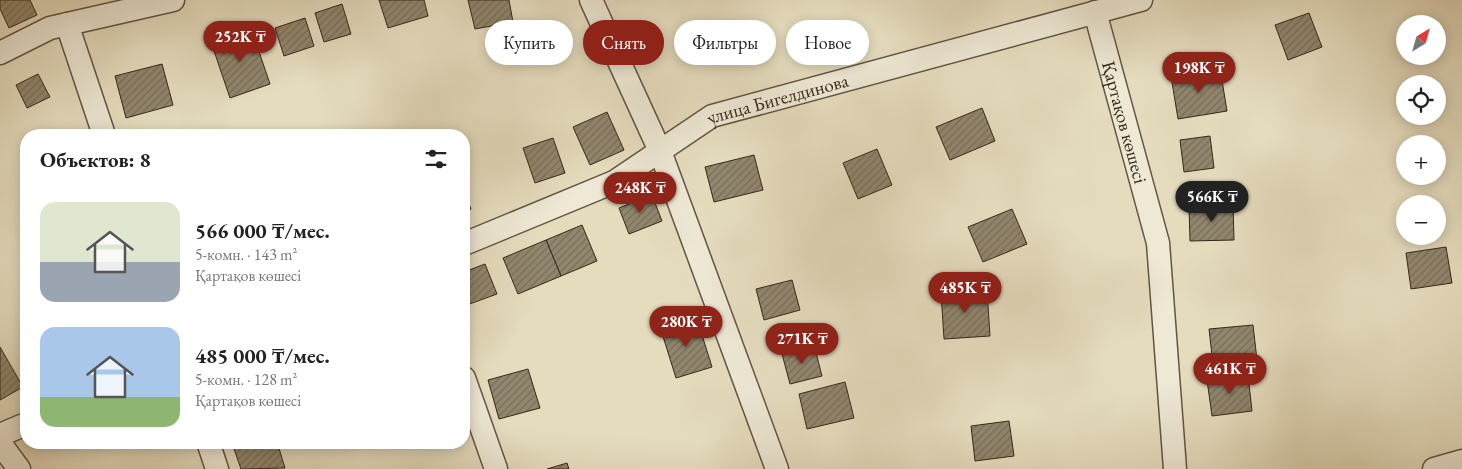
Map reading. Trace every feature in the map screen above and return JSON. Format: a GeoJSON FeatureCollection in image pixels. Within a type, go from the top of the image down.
{"type":"FeatureCollection","features":[{"type":"Feature","properties":{"kind":"street"},"geometry":{"type":"LineString","coordinates":[[0,53],[50,28],[173,0]]}},
{"type":"Feature","properties":{"kind":"street"},"geometry":{"type":"LineString","coordinates":[[591,0],[660,151],[777,469]]}},
{"type":"Feature","properties":{"kind":"street","name":"улица Бигелдинова"},"geometry":{"type":"LineString","coordinates":[[470,242],[614,182],[712,116],[1141,0]]}},
{"type":"Feature","properties":{"kind":"street","name":"Қартақов көшесі"},"geometry":{"type":"LineString","coordinates":[[1095,12],[1158,243],[1175,469]]}},
{"type":"Feature","properties":{"kind":"street"},"geometry":{"type":"LineString","coordinates":[[67,24],[102,129]]}},
{"type":"Feature","properties":{"kind":"street"},"geometry":{"type":"LineString","coordinates":[[470,395],[496,469]]}},
{"type":"Feature","properties":{"kind":"street"},"geometry":{"type":"LineString","coordinates":[[0,435],[20,427]]}},
{"type":"Feature","properties":{"kind":"street"},"geometry":{"type":"LineString","coordinates":[[0,443],[19,469]]}},
{"type":"Feature","properties":{"kind":"street"},"geometry":{"type":"LineString","coordinates":[[210,449],[217,469]]}},
{"type":"Feature","properties":{"kind":"street"},"geometry":{"type":"LineString","coordinates":[[1438,468],[1462,462]]}},
{"type":"Feature","properties":{"kind":"building"},"geometry":{"type":"Polygon","coordinates":[[[0,0],[30,0],[37,15],[9,28],[0,9],[0,0]]]}},
{"type":"Feature","properties":{"kind":"building"},"geometry":{"type":"Polygon","coordinates":[[[379,0],[424,0],[428,16],[388,28],[379,0]]]}},
{"type":"Feature","properties":{"kind":"building"},"geometry":{"type":"Polygon","coordinates":[[[468,0],[509,0],[513,20],[485,20],[485,27],[475,29],[468,0]]]}},
{"type":"Feature","properties":{"kind":"building"},"geometry":{"type":"Polygon","coordinates":[[[342,4],[351,34],[324,42],[315,13],[342,4]]]}},
{"type":"Feature","properties":{"kind":"building"},"geometry":{"type":"Polygon","coordinates":[[[1309,13],[1322,47],[1288,60],[1275,25],[1309,13]]]}},
{"type":"Feature","properties":{"kind":"building"},"geometry":{"type":"Polygon","coordinates":[[[305,18],[314,46],[284,56],[275,28],[305,18]]]}},
{"type":"Feature","properties":{"kind":"building"},"geometry":{"type":"Polygon","coordinates":[[[251,28],[270,84],[230,98],[211,42],[251,28]]]}},
{"type":"Feature","properties":{"kind":"building"},"geometry":{"type":"Polygon","coordinates":[[[162,64],[173,105],[126,118],[115,76],[162,64]]]}},
{"type":"Feature","properties":{"kind":"building"},"geometry":{"type":"Polygon","coordinates":[[[1220,68],[1227,111],[1178,119],[1171,76],[1220,68]]]}},
{"type":"Feature","properties":{"kind":"building"},"geometry":{"type":"Polygon","coordinates":[[[38,74],[50,97],[27,108],[16,85],[38,74]]]}},
{"type":"Feature","properties":{"kind":"building"},"geometry":{"type":"Polygon","coordinates":[[[982,108],[995,141],[950,160],[936,127],[982,108]]]}},
{"type":"Feature","properties":{"kind":"building"},"geometry":{"type":"Polygon","coordinates":[[[607,112],[624,150],[590,165],[573,127],[607,112]]]}},
{"type":"Feature","properties":{"kind":"building"},"geometry":{"type":"Polygon","coordinates":[[[1210,136],[1214,168],[1184,172],[1180,140],[1210,136]]]}},
{"type":"Feature","properties":{"kind":"building"},"geometry":{"type":"Polygon","coordinates":[[[553,138],[565,173],[535,183],[523,148],[553,138]]]}},
{"type":"Feature","properties":{"kind":"building"},"geometry":{"type":"Polygon","coordinates":[[[877,149],[892,185],[858,199],[843,163],[877,149]]]}},
{"type":"Feature","properties":{"kind":"building"},"geometry":{"type":"Polygon","coordinates":[[[754,155],[763,190],[714,202],[705,167],[754,155]]]}},
{"type":"Feature","properties":{"kind":"building"},"geometry":{"type":"Polygon","coordinates":[[[652,195],[662,221],[629,234],[619,208],[652,195]]]}},
{"type":"Feature","properties":{"kind":"building"},"geometry":{"type":"Polygon","coordinates":[[[1233,205],[1234,240],[1190,241],[1189,206],[1233,205]]]}},
{"type":"Feature","properties":{"kind":"building"},"geometry":{"type":"Polygon","coordinates":[[[1012,209],[1027,244],[983,262],[968,227],[1012,209]]]}},
{"type":"Feature","properties":{"kind":"building"},"geometry":{"type":"Polygon","coordinates":[[[582,225],[597,261],[561,276],[546,240],[582,225]]]}},
{"type":"Feature","properties":{"kind":"building"},"geometry":{"type":"Polygon","coordinates":[[[546,240],[561,276],[518,294],[503,258],[546,240]]]}},
{"type":"Feature","properties":{"kind":"building"},"geometry":{"type":"Polygon","coordinates":[[[1446,247],[1452,283],[1411,289],[1406,253],[1446,247]]]}},
{"type":"Feature","properties":{"kind":"building"},"geometry":{"type":"Polygon","coordinates":[[[485,264],[497,294],[470,304],[470,270],[485,264]]]}},
{"type":"Feature","properties":{"kind":"building"},"geometry":{"type":"Polygon","coordinates":[[[792,280],[800,310],[764,320],[756,289],[792,280]]]}},
{"type":"Feature","properties":{"kind":"building"},"geometry":{"type":"Polygon","coordinates":[[[987,290],[990,336],[944,339],[941,293],[987,290]]]}},
{"type":"Feature","properties":{"kind":"building"},"geometry":{"type":"Polygon","coordinates":[[[697,319],[712,367],[676,378],[661,330],[697,319]]]}},
{"type":"Feature","properties":{"kind":"building"},"geometry":{"type":"Polygon","coordinates":[[[1253,325],[1257,360],[1213,364],[1209,329],[1253,325]]]}},
{"type":"Feature","properties":{"kind":"building"},"geometry":{"type":"Polygon","coordinates":[[[814,345],[822,376],[790,384],[782,354],[814,345]]]}},
{"type":"Feature","properties":{"kind":"building"},"geometry":{"type":"Polygon","coordinates":[[[0,347],[20,382],[20,389],[0,400],[0,347]]]}},
{"type":"Feature","properties":{"kind":"building"},"geometry":{"type":"Polygon","coordinates":[[[528,369],[540,408],[499,419],[488,380],[528,369]]]}},
{"type":"Feature","properties":{"kind":"building"},"geometry":{"type":"Polygon","coordinates":[[[1248,375],[1252,411],[1212,416],[1207,380],[1248,375]]]}},
{"type":"Feature","properties":{"kind":"building"},"geometry":{"type":"Polygon","coordinates":[[[845,382],[854,418],[807,429],[799,394],[845,382]]]}},
{"type":"Feature","properties":{"kind":"building"},"geometry":{"type":"Polygon","coordinates":[[[1009,421],[1014,456],[975,461],[971,426],[1009,421]]]}},
{"type":"Feature","properties":{"kind":"building"},"geometry":{"type":"Polygon","coordinates":[[[234,449],[279,449],[285,468],[241,469],[234,449]]]}},
{"type":"Feature","properties":{"kind":"building"},"geometry":{"type":"Polygon","coordinates":[[[567,463],[569,469],[547,469],[567,463]]]}}]}
